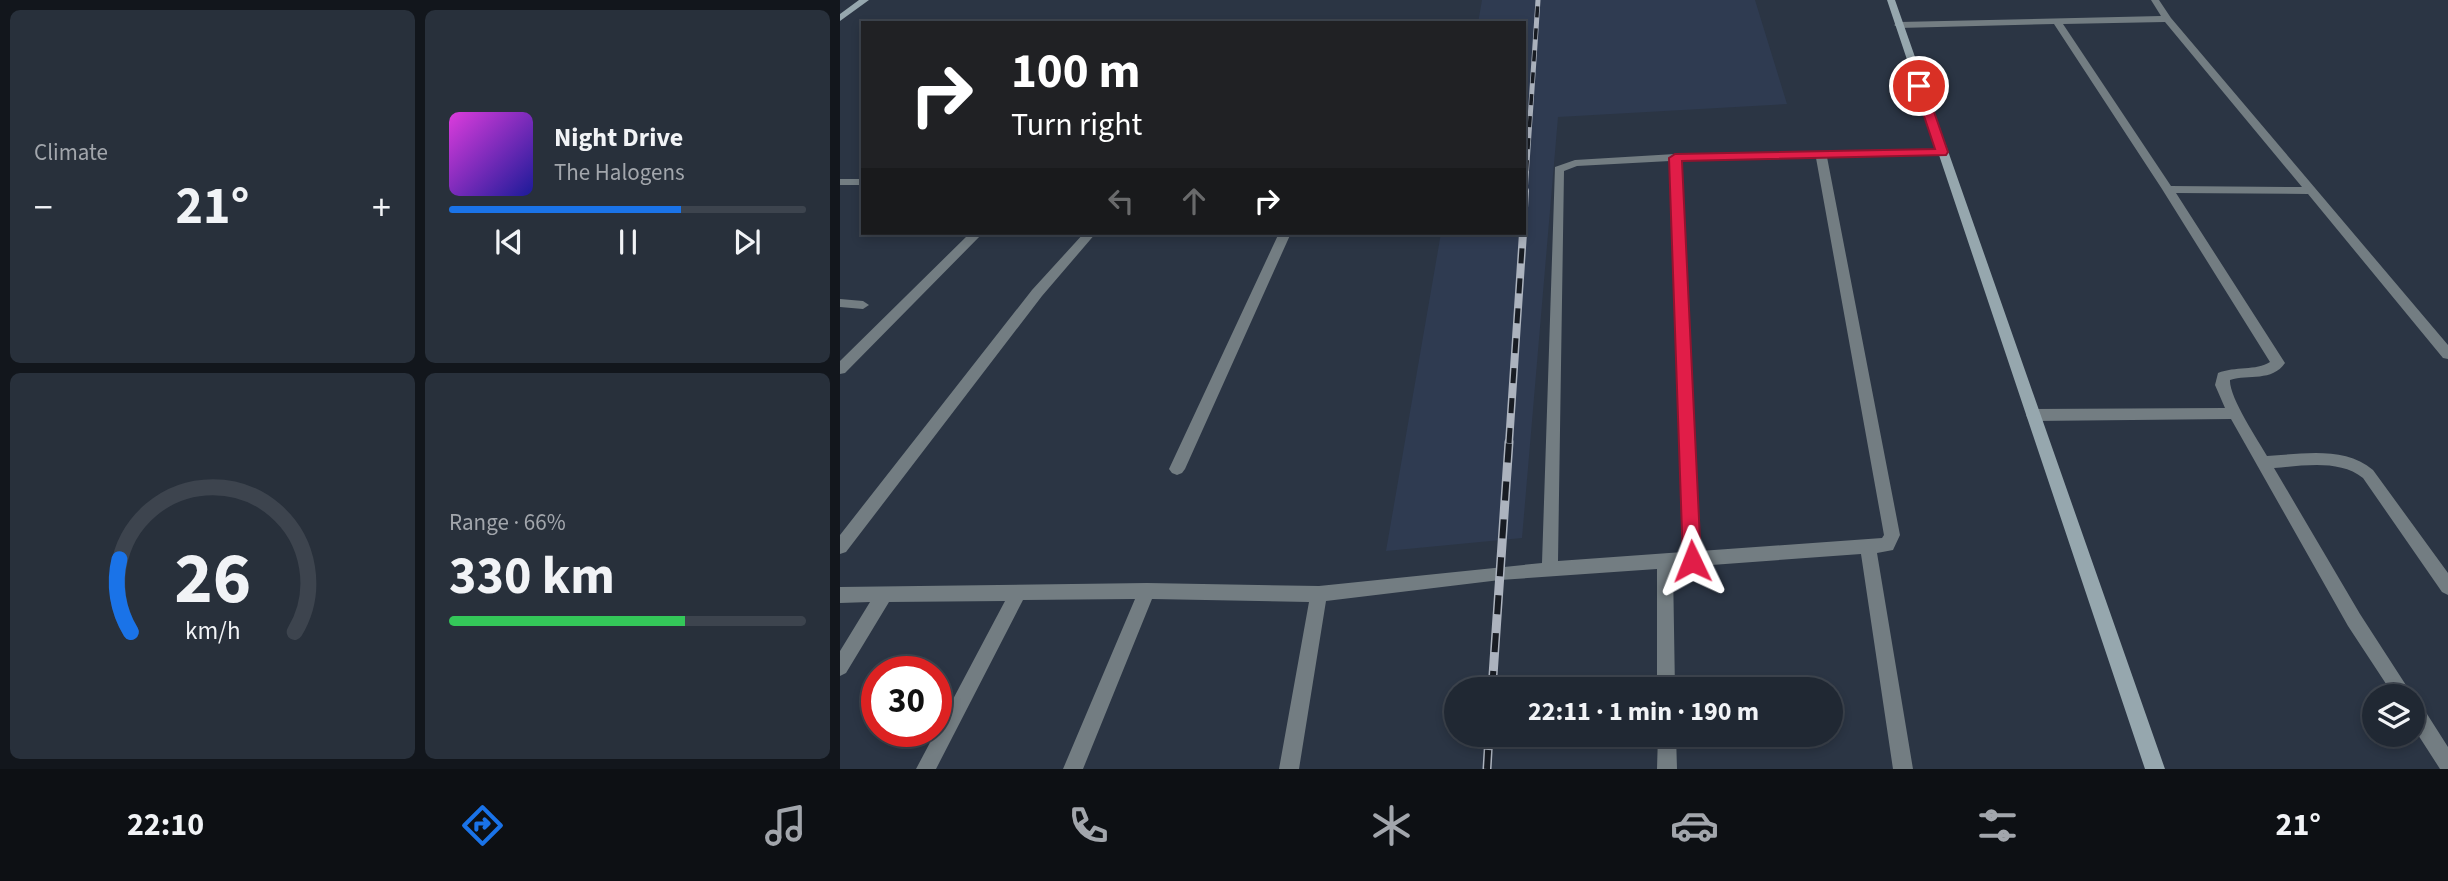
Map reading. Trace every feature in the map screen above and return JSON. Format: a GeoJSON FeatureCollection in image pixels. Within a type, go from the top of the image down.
{"type":"FeatureCollection","features":[{"type":"Feature","properties":{"kind":"main road"},"geometry":{"type":"LineString","coordinates":[[840,18],[865,0]]}},
{"type":"Feature","properties":{"kind":"main road"},"geometry":{"type":"LineString","coordinates":[[1891,0],[2155,769]]}},
{"type":"Feature","properties":{"kind":"street"},"geometry":{"type":"LineString","coordinates":[[2155,0],[2167,19],[2448,355]]}},
{"type":"Feature","properties":{"kind":"street"},"geometry":{"type":"LineString","coordinates":[[1899,25],[2167,19]]}},
{"type":"Feature","properties":{"kind":"street"},"geometry":{"type":"LineString","coordinates":[[2056,21],[2277,359],[2274,369],[2231,372],[2223,377],[2222,385],[2354,620],[2396,684]]}},
{"type":"Feature","properties":{"kind":"street"},"geometry":{"type":"LineString","coordinates":[[1550,570],[1558,173],[1562,166],[1675,158],[1942,152]]}},
{"type":"Feature","properties":{"kind":"street"},"geometry":{"type":"LineString","coordinates":[[840,594],[1147,591],[1319,594],[1550,570],[1887,545],[1892,534],[1821,154]]}},
{"type":"Feature","properties":{"kind":"street"},"geometry":{"type":"LineString","coordinates":[[1675,158],[1692,561]]}},
{"type":"Feature","properties":{"kind":"street"},"geometry":{"type":"LineString","coordinates":[[840,183],[861,182]]}},
{"type":"Feature","properties":{"kind":"street"},"geometry":{"type":"LineString","coordinates":[[2168,189],[2311,191]]}},
{"type":"Feature","properties":{"kind":"street"},"geometry":{"type":"LineString","coordinates":[[840,369],[975,235]]}},
{"type":"Feature","properties":{"kind":"street"},"geometry":{"type":"LineString","coordinates":[[840,547],[1037,293],[1088,235]]}},
{"type":"Feature","properties":{"kind":"street"},"geometry":{"type":"LineString","coordinates":[[1177,469],[1284,235]]}},
{"type":"Feature","properties":{"kind":"street"},"geometry":{"type":"LineString","coordinates":[[840,303],[863,305]]}},
{"type":"Feature","properties":{"kind":"street"},"geometry":{"type":"LineString","coordinates":[[2033,415],[2235,412]]}},
{"type":"Feature","properties":{"kind":"street"},"geometry":{"type":"LineString","coordinates":[[2264,463],[2342,460],[2357,465],[2368,474],[2448,587]]}},
{"type":"Feature","properties":{"kind":"street"},"geometry":{"type":"LineString","coordinates":[[1868,547],[1903,769]]}},
{"type":"Feature","properties":{"kind":"street"},"geometry":{"type":"LineString","coordinates":[[1665,562],[1667,677]]}},
{"type":"Feature","properties":{"kind":"street"},"geometry":{"type":"LineString","coordinates":[[1073,769],[1147,591]]}},
{"type":"Feature","properties":{"kind":"street"},"geometry":{"type":"LineString","coordinates":[[926,769],[1018,593]]}},
{"type":"Feature","properties":{"kind":"street"},"geometry":{"type":"LineString","coordinates":[[840,667],[885,594]]}},
{"type":"Feature","properties":{"kind":"street"},"geometry":{"type":"LineString","coordinates":[[1289,769],[1319,594]]}},
{"type":"Feature","properties":{"kind":"street"},"geometry":{"type":"LineString","coordinates":[[2425,729],[2448,764]]}},
{"type":"Feature","properties":{"kind":"street"},"geometry":{"type":"LineString","coordinates":[[1667,747],[1667,769]]}},
{"type":"Feature","properties":{"kind":"shaded area"},"geometry":{"type":"Polygon","coordinates":[[[1482,0],[1755,0],[1787,104],[1558,117],[1522,538],[1386,551],[1441,235],[1526,235],[1526,21],[1478,21],[1482,0]]]}},
{"type":"Feature","properties":{"kind":"railway"},"geometry":{"type":"LineString","coordinates":[[1526,178],[1538,0]]}},
{"type":"Feature","properties":{"kind":"railway"},"geometry":{"type":"LineString","coordinates":[[1509,443],[1523,235]]}},
{"type":"Feature","properties":{"kind":"railway"},"geometry":{"type":"LineString","coordinates":[[1493,677],[1509,442]]}},
{"type":"Feature","properties":{"kind":"railway"},"geometry":{"type":"LineString","coordinates":[[1487,769],[1488,747]]}},
{"type":"Feature","properties":{"kind":"route"},"geometry":{"type":"LineString","coordinates":[[1692,561],[1675,158],[1942,152],[1919,86]]}}]}
